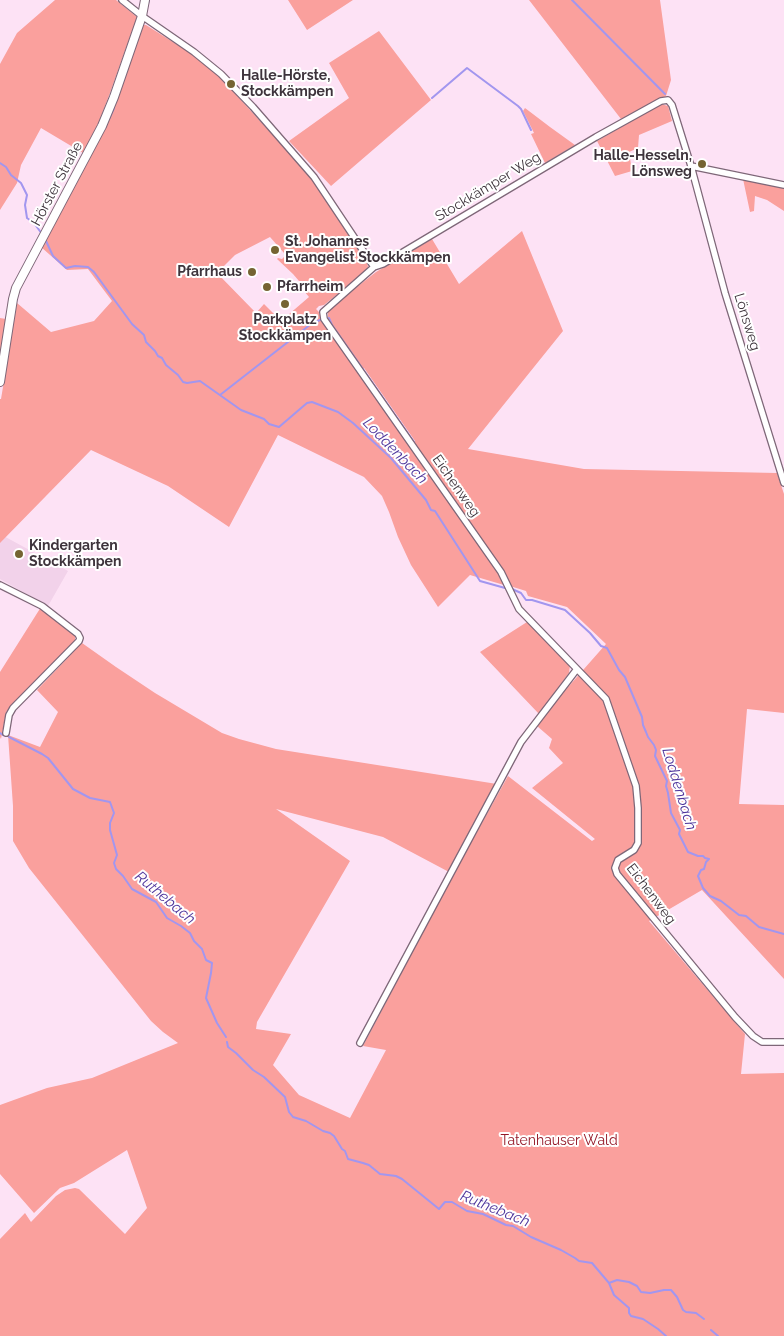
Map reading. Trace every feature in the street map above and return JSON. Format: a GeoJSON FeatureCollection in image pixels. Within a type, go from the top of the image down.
{"type":"FeatureCollection","features":[{"type":"Feature","properties":{"kind":"street"},"geometry":{"type":"LineString","coordinates":[[122,0],[221,74],[253,107],[314,177],[374,267]]}},
{"type":"Feature","properties":{"kind":"street","name":"Hörster Straße"},"geometry":{"type":"LineString","coordinates":[[0,382],[16,288],[102,126],[142,16],[145,0]]}},
{"type":"Feature","properties":{"kind":"street","name":"Stockkämper Weg"},"geometry":{"type":"LineString","coordinates":[[374,267],[383,264],[661,100],[668,100],[672,105],[691,166]]}},
{"type":"Feature","properties":{"kind":"street"},"geometry":{"type":"LineString","coordinates":[[691,166],[784,185]]}},
{"type":"Feature","properties":{"kind":"street","name":"Lönsweg"},"geometry":{"type":"LineString","coordinates":[[691,166],[725,294],[784,483]]}},
{"type":"Feature","properties":{"kind":"street","name":"Eichenweg"},"geometry":{"type":"LineString","coordinates":[[374,267],[323,312],[324,319],[501,572],[519,609],[606,699],[636,786],[638,808],[638,843],[634,850],[618,860],[617,874],[734,1017],[752,1036],[762,1042],[784,1042]]}},
{"type":"Feature","properties":{"kind":"street"},"geometry":{"type":"LineString","coordinates":[[0,585],[42,606],[78,634],[80,638],[13,708],[9,715],[6,733]]}},
{"type":"Feature","properties":{"kind":"street"},"geometry":{"type":"LineString","coordinates":[[360,1043],[521,742],[577,670]]}},
{"type":"Feature","properties":{"kind":"shaded area","name":"Kindergarten Stockkämpen"},"geometry":{"type":"Polygon","coordinates":[[[0,534],[68,571],[48,606],[0,579],[0,534]]]}},
{"type":"Feature","properties":{"kind":"green space"},"geometry":{"type":"Polygon","coordinates":[[[55,0],[116,0],[137,17],[98,124],[83,153],[41,128],[21,165],[17,183],[0,210],[0,64],[17,33],[55,0]]]}},
{"type":"Feature","properties":{"kind":"green space"},"geometry":{"type":"Polygon","coordinates":[[[288,0],[353,0],[307,30],[288,0]]]}},
{"type":"Feature","properties":{"kind":"green space"},"geometry":{"type":"Polygon","coordinates":[[[529,0],[660,0],[671,80],[666,96],[621,119],[529,0]]]}},
{"type":"Feature","properties":{"kind":"green space"},"geometry":{"type":"Polygon","coordinates":[[[143,25],[146,25],[192,54],[220,77],[311,177],[367,262],[368,267],[365,272],[324,305],[316,309],[357,372],[498,573],[504,585],[470,575],[438,607],[411,565],[382,496],[364,477],[278,435],[229,527],[168,486],[91,450],[0,543],[0,399],[17,303],[51,332],[94,321],[112,301],[88,269],[67,270],[41,247],[106,125],[143,25]],[[270,237],[235,255],[217,273],[256,313],[264,304],[281,321],[309,297],[304,291],[305,288],[277,259],[282,259],[288,255],[288,252],[285,251],[284,253],[270,237]]]}},
{"type":"Feature","properties":{"kind":"green space"},"geometry":{"type":"Polygon","coordinates":[[[379,31],[431,100],[331,186],[289,141],[349,98],[329,63],[379,31]]]}},
{"type":"Feature","properties":{"kind":"green space"},"geometry":{"type":"Polygon","coordinates":[[[661,104],[668,106],[672,121],[639,135],[638,148],[629,152],[632,171],[615,176],[597,141],[661,104]]]}},
{"type":"Feature","properties":{"kind":"green space"},"geometry":{"type":"Polygon","coordinates":[[[525,108],[575,145],[545,163],[531,134],[534,133],[523,111],[525,108]]]}},
{"type":"Feature","properties":{"kind":"green space"},"geometry":{"type":"Polygon","coordinates":[[[743,179],[784,187],[784,211],[767,200],[755,196],[754,211],[750,212],[743,179]]]}},
{"type":"Feature","properties":{"kind":"green space","name":"Tatenhauser Wald"},"geometry":{"type":"Polygon","coordinates":[[[522,231],[563,331],[468,449],[584,469],[777,473],[784,494],[784,713],[747,709],[739,804],[784,805],[784,979],[702,890],[649,921],[745,1034],[741,1074],[784,1073],[784,1336],[0,1336],[0,1239],[25,1213],[31,1222],[56,1196],[65,1190],[75,1188],[79,1189],[125,1234],[147,1208],[127,1150],[74,1183],[60,1188],[34,1213],[0,1174],[0,1105],[47,1088],[92,1078],[178,1043],[151,1021],[29,868],[13,841],[13,806],[8,735],[40,747],[58,712],[37,690],[82,643],[155,693],[222,733],[239,739],[276,749],[497,784],[449,872],[383,837],[276,809],[350,861],[257,1022],[256,1029],[291,1034],[273,1065],[299,1095],[350,1118],[386,1050],[363,1046],[508,776],[592,841],[595,839],[532,788],[563,763],[549,748],[552,739],[537,726],[554,703],[606,644],[567,607],[528,596],[526,591],[510,586],[500,566],[413,443],[415,441],[364,368],[362,369],[330,323],[328,317],[330,308],[376,272],[432,239],[459,284],[522,231]]]}},
{"type":"Feature","properties":{"kind":"green space"},"geometry":{"type":"Polygon","coordinates":[[[0,318],[6,319],[0,354],[0,318]]]}},
{"type":"Feature","properties":{"kind":"green space"},"geometry":{"type":"Polygon","coordinates":[[[41,607],[75,635],[75,641],[12,704],[6,712],[1,739],[0,672],[41,607]]]}},
{"type":"Feature","properties":{"kind":"green space"},"geometry":{"type":"Polygon","coordinates":[[[527,622],[570,665],[569,673],[539,714],[480,652],[527,622]]]}},
{"type":"Feature","properties":{"kind":"waterway"},"geometry":{"type":"LineString","coordinates":[[147,7],[149,0]]}},
{"type":"Feature","properties":{"kind":"waterway"},"geometry":{"type":"LineString","coordinates":[[572,0],[665,94]]}},
{"type":"Feature","properties":{"kind":"waterway"},"geometry":{"type":"LineString","coordinates":[[432,98],[467,68],[518,106],[531,130]]}},
{"type":"Feature","properties":{"kind":"waterway"},"geometry":{"type":"LineString","coordinates":[[109,119],[114,108]]}},
{"type":"Feature","properties":{"kind":"waterway","name":"Loddenbach"},"geometry":{"type":"LineString","coordinates":[[0,163],[21,183],[27,195],[25,205],[27,218],[34,223],[42,234]]}},
{"type":"Feature","properties":{"kind":"waterway","name":"Loddenbach"},"geometry":{"type":"LineString","coordinates":[[46,241],[53,256],[66,268],[75,266],[88,267],[94,272],[132,324],[144,335],[146,342],[183,382],[200,381],[241,410],[279,427],[307,403],[312,402],[338,412],[353,423],[391,458],[426,500],[431,510],[435,511],[480,581],[505,588]]}},
{"type":"Feature","properties":{"kind":"waterway"},"geometry":{"type":"LineString","coordinates":[[329,318],[414,442]]}},
{"type":"Feature","properties":{"kind":"waterway"},"geometry":{"type":"LineString","coordinates":[[220,395],[311,324],[320,320]]}},
{"type":"Feature","properties":{"kind":"waterway","name":"Loddenbach"},"geometry":{"type":"LineString","coordinates":[[512,589],[521,593],[526,600],[565,610],[601,646],[607,648],[625,677],[642,717],[648,737],[656,750],[655,756],[667,781],[666,786],[671,813],[680,830],[679,834],[688,852],[709,859],[698,876],[703,888],[710,896],[721,901],[739,915],[746,916],[759,927],[784,934]]}},
{"type":"Feature","properties":{"kind":"waterway","name":"Ruthebach"},"geometry":{"type":"LineString","coordinates":[[9,737],[48,758],[73,789],[90,798],[110,802],[114,813],[110,823],[110,830],[117,855],[114,863],[116,869],[132,889],[156,902],[167,918],[190,933],[194,941],[202,949],[206,960],[212,963],[206,998],[217,1023],[226,1037]]}},
{"type":"Feature","properties":{"kind":"waterway","name":"Ruthebach"},"geometry":{"type":"LineString","coordinates":[[227,1042],[228,1047],[285,1097],[289,1112],[293,1117],[306,1121],[334,1136],[345,1151],[348,1159],[369,1165],[380,1174],[396,1176],[402,1179],[439,1209],[445,1202],[452,1202],[467,1211],[483,1214],[506,1225],[513,1226],[579,1261],[592,1263],[609,1283],[614,1295],[629,1308],[631,1316],[643,1319],[666,1336]]}},
{"type":"Feature","properties":{"kind":"waterway"},"geometry":{"type":"LineString","coordinates":[[609,1283],[617,1280],[629,1282],[637,1286],[641,1292],[650,1293],[671,1290],[677,1297],[683,1310],[696,1313],[704,1319]]}},
{"type":"Feature","properties":{"kind":"waterway"},"geometry":{"type":"LineString","coordinates":[[711,1330],[718,1336]]}},
{"type":"Feature","properties":{"kind":"place","name":"Halle-Hörste, Stockkämpen"},"geometry":{"type":"Point","coordinates":[231,84]}},
{"type":"Feature","properties":{"kind":"place","name":"Halle-Hesseln, Lönsweg"},"geometry":{"type":"Point","coordinates":[702,164]}},
{"type":"Feature","properties":{"kind":"place","name":"St. Johannes Evangelist Stockkämpen"},"geometry":{"type":"Point","coordinates":[275,250]}},
{"type":"Feature","properties":{"kind":"place","name":"Pfarrhaus"},"geometry":{"type":"Point","coordinates":[252,272]}},
{"type":"Feature","properties":{"kind":"place","name":"Pfarrheim"},"geometry":{"type":"Point","coordinates":[267,287]}},
{"type":"Feature","properties":{"kind":"place","name":"Parkplatz Stockkämpen"},"geometry":{"type":"Point","coordinates":[285,304]}},
{"type":"Feature","properties":{"kind":"place","name":"Kindergarten Stockkämpen"},"geometry":{"type":"Point","coordinates":[19,554]}}]}
